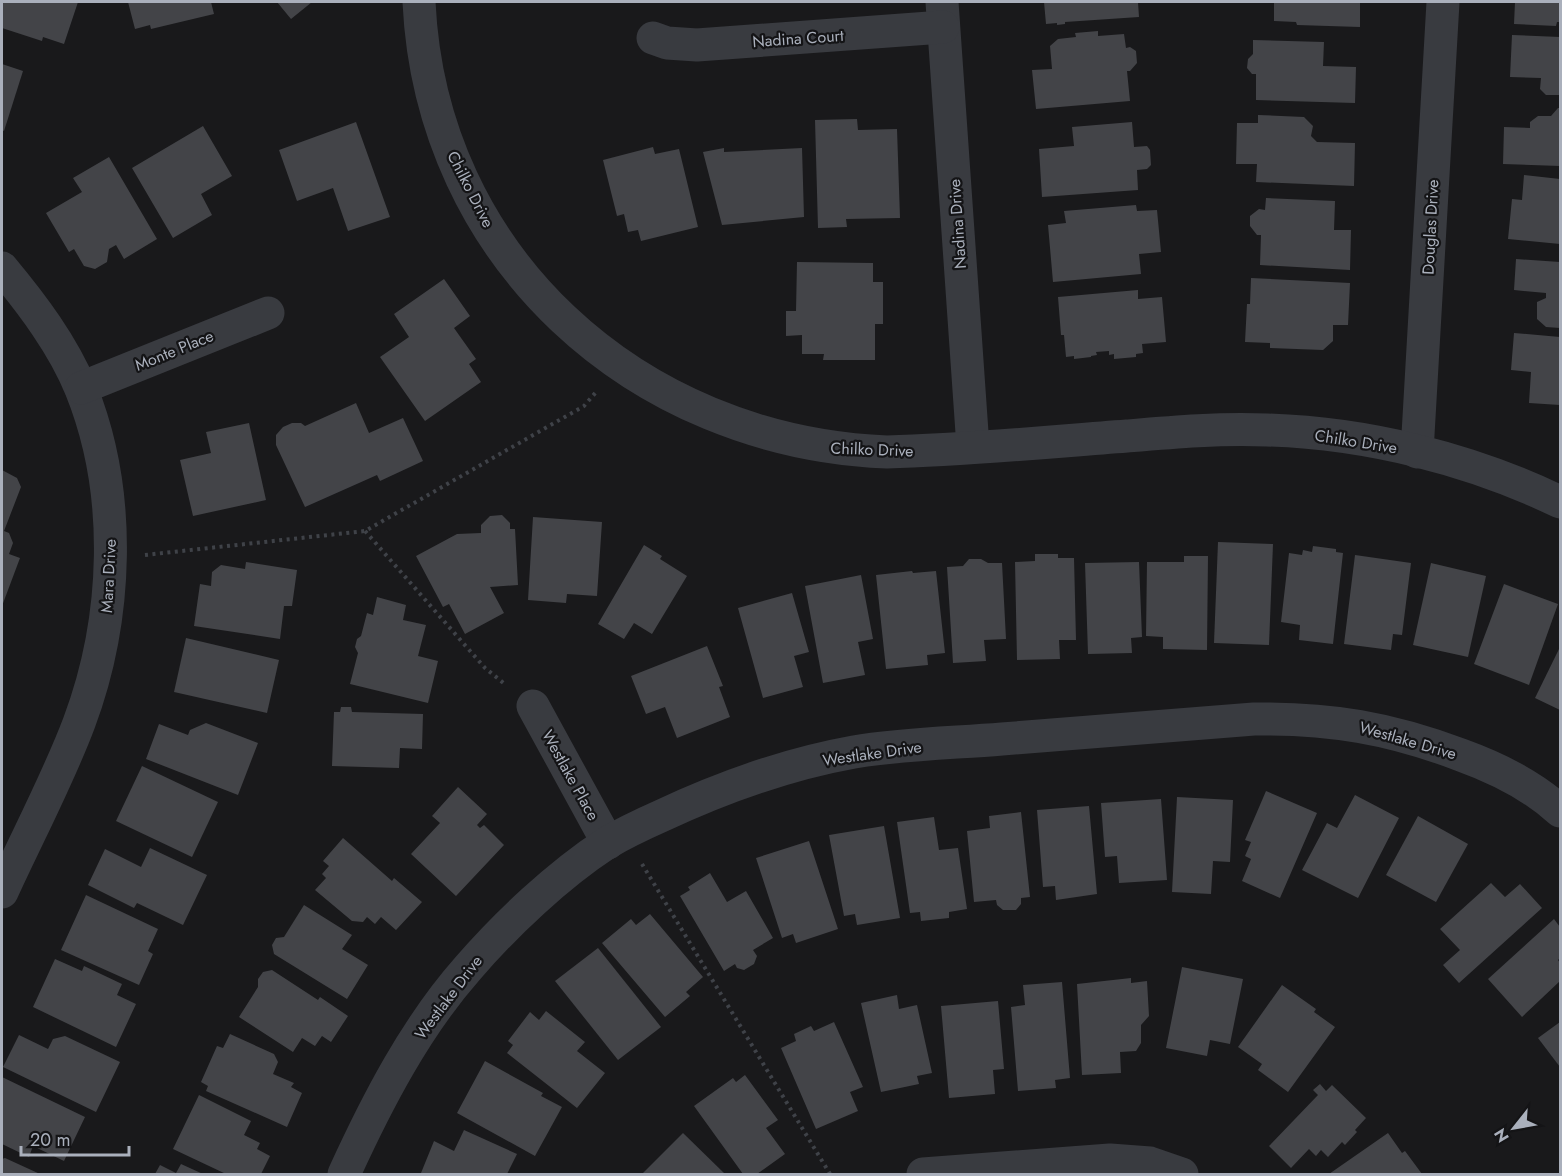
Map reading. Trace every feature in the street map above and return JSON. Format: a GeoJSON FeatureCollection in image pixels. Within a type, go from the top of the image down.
{"type":"FeatureCollection","features":[{"type":"Feature","properties":{"kind":"street","name":"Chilko Drive"},"geometry":{"type":"LineString","coordinates":[[419,2],[428,68],[440,118],[454,160],[504,250],[538,293],[574,330],[620,366],[657,390],[714,417],[756,432],[800,443],[835,449],[887,452],[1183,431],[1239,429],[1328,435],[1417,452],[1484,471],[1560,502]]}},
{"type":"Feature","properties":{"kind":"street","name":"Douglas Drive"},"geometry":{"type":"LineString","coordinates":[[1417,452],[1443,2]]}},
{"type":"Feature","properties":{"kind":"street","name":"Nadina Court"},"geometry":{"type":"LineString","coordinates":[[653,38],[667,43],[697,45],[942,14]]}},
{"type":"Feature","properties":{"kind":"street","name":"Nadina Drive"},"geometry":{"type":"LineString","coordinates":[[942,14],[973,447]]}},
{"type":"Feature","properties":{"kind":"street","name":"Mara Drive"},"geometry":{"type":"LineString","coordinates":[[2,268],[46,328],[81,388],[99,448],[111,536],[110,585],[105,625],[99,657],[79,724],[2,892]]}},
{"type":"Feature","properties":{"kind":"street","name":"Monte Place"},"geometry":{"type":"LineString","coordinates":[[81,388],[268,313]]}},
{"type":"Feature","properties":{"kind":"street","name":"Westlake Place"},"geometry":{"type":"LineString","coordinates":[[533,706],[608,843]]}},
{"type":"Feature","properties":{"kind":"street","name":"Westlake Drive"},"geometry":{"type":"LineString","coordinates":[[344,1174],[372,1114],[401,1062],[433,1014],[467,969],[526,909],[608,843],[673,810],[734,784],[794,765],[856,752],[1254,719],[1302,719],[1353,724],[1395,733],[1458,754],[1513,777],[1550,801],[1560,811]]}},
{"type":"Feature","properties":{"kind":"street"},"geometry":{"type":"LineString","coordinates":[[924,1174],[1110,1160],[1150,1163],[1182,1174]]}},
{"type":"Feature","properties":{"kind":"path"},"geometry":{"type":"LineString","coordinates":[[138,557],[365,531],[584,406],[620,366]]}},
{"type":"Feature","properties":{"kind":"path"},"geometry":{"type":"LineString","coordinates":[[365,531],[476,657]]}},
{"type":"Feature","properties":{"kind":"path"},"geometry":{"type":"LineString","coordinates":[[638,857],[830,1174]]}},
{"type":"Feature","properties":{"kind":"building"},"geometry":{"type":"Polygon","coordinates":[[[2,2],[78,2],[64,44],[43,37],[42,41],[2,28],[2,2]]]}},
{"type":"Feature","properties":{"kind":"building"},"geometry":{"type":"Polygon","coordinates":[[[128,2],[211,2],[214,14],[151,29],[150,25],[135,29],[128,2]]]}},
{"type":"Feature","properties":{"kind":"building"},"geometry":{"type":"Polygon","coordinates":[[[277,2],[312,2],[291,19],[277,2]]]}},
{"type":"Feature","properties":{"kind":"building"},"geometry":{"type":"Polygon","coordinates":[[[1044,2],[1138,2],[1139,17],[1065,22],[1065,24],[1057,25],[1057,23],[1046,24],[1044,2]]]}},
{"type":"Feature","properties":{"kind":"building"},"geometry":{"type":"Polygon","coordinates":[[[1274,2],[1360,2],[1360,27],[1297,25],[1296,22],[1274,21],[1274,2]]]}},
{"type":"Feature","properties":{"kind":"building"},"geometry":{"type":"Polygon","coordinates":[[[1515,2],[1560,2],[1560,22],[1557,22],[1556,26],[1514,24],[1515,2]]]}},
{"type":"Feature","properties":{"kind":"building"},"geometry":{"type":"Polygon","coordinates":[[[1098,31],[1098,36],[1124,34],[1126,48],[1130,47],[1136,51],[1137,63],[1130,71],[1127,71],[1130,101],[1036,109],[1032,70],[1052,69],[1050,46],[1058,39],[1076,37],[1075,33],[1098,31]]]}},
{"type":"Feature","properties":{"kind":"building"},"geometry":{"type":"Polygon","coordinates":[[[1512,35],[1560,37],[1560,95],[1546,95],[1540,89],[1541,78],[1510,77],[1512,35]]]}},
{"type":"Feature","properties":{"kind":"building"},"geometry":{"type":"Polygon","coordinates":[[[1253,40],[1324,42],[1323,66],[1356,67],[1355,103],[1256,100],[1256,74],[1252,74],[1247,68],[1248,59],[1253,54],[1253,40]]]}},
{"type":"Feature","properties":{"kind":"building"},"geometry":{"type":"Polygon","coordinates":[[[2,64],[23,71],[4,131],[2,130],[2,64]]]}},
{"type":"Feature","properties":{"kind":"building"},"geometry":{"type":"Polygon","coordinates":[[[1560,108],[1560,166],[1503,164],[1504,127],[1530,128],[1530,122],[1538,116],[1551,116],[1560,108]]]}},
{"type":"Feature","properties":{"kind":"building"},"geometry":{"type":"Polygon","coordinates":[[[1258,115],[1304,117],[1313,126],[1311,136],[1317,142],[1355,143],[1354,186],[1256,182],[1257,164],[1236,164],[1237,123],[1258,123],[1258,115]]]}},
{"type":"Feature","properties":{"kind":"building"},"geometry":{"type":"Polygon","coordinates":[[[857,119],[858,130],[897,129],[900,218],[846,219],[847,227],[818,228],[815,120],[857,119]]]}},
{"type":"Feature","properties":{"kind":"building"},"geometry":{"type":"Polygon","coordinates":[[[356,122],[390,217],[348,231],[333,188],[297,201],[279,150],[356,122]]]}},
{"type":"Feature","properties":{"kind":"building"},"geometry":{"type":"Polygon","coordinates":[[[1132,122],[1134,147],[1147,146],[1150,150],[1151,165],[1147,169],[1137,170],[1138,190],[1042,197],[1039,149],[1074,146],[1072,127],[1132,122]]]}},
{"type":"Feature","properties":{"kind":"building"},"geometry":{"type":"Polygon","coordinates":[[[203,126],[232,176],[201,194],[212,215],[173,238],[132,168],[203,126]]]}},
{"type":"Feature","properties":{"kind":"building"},"geometry":{"type":"Polygon","coordinates":[[[653,147],[655,154],[679,149],[698,227],[641,241],[638,230],[628,232],[624,214],[617,216],[603,160],[653,147]]]}},
{"type":"Feature","properties":{"kind":"building"},"geometry":{"type":"Polygon","coordinates":[[[724,148],[724,152],[802,148],[804,217],[722,225],[703,152],[724,148]]]}},
{"type":"Feature","properties":{"kind":"building"},"geometry":{"type":"Polygon","coordinates":[[[109,157],[157,239],[124,259],[116,245],[109,249],[107,262],[95,269],[84,266],[74,249],[69,252],[46,213],[82,192],[73,178],[109,157]]]}},
{"type":"Feature","properties":{"kind":"building"},"geometry":{"type":"Polygon","coordinates":[[[1524,175],[1560,179],[1560,244],[1508,239],[1512,199],[1522,200],[1524,175]]]}},
{"type":"Feature","properties":{"kind":"building"},"geometry":{"type":"Polygon","coordinates":[[[1266,198],[1335,201],[1334,230],[1351,230],[1350,270],[1260,265],[1261,235],[1257,235],[1250,226],[1250,216],[1259,209],[1265,210],[1266,198]]]}},
{"type":"Feature","properties":{"kind":"building"},"geometry":{"type":"Polygon","coordinates":[[[1136,205],[1137,211],[1157,210],[1161,252],[1139,254],[1141,274],[1053,282],[1048,225],[1066,223],[1064,211],[1136,205]]]}},
{"type":"Feature","properties":{"kind":"building"},"geometry":{"type":"Polygon","coordinates":[[[1516,259],[1560,262],[1560,328],[1546,327],[1537,319],[1537,302],[1546,298],[1546,293],[1514,290],[1516,259]]]}},
{"type":"Feature","properties":{"kind":"building"},"geometry":{"type":"Polygon","coordinates":[[[797,262],[873,263],[873,282],[883,282],[883,324],[875,324],[875,360],[823,360],[824,354],[802,354],[802,335],[786,336],[786,311],[796,311],[797,262]]]}},
{"type":"Feature","properties":{"kind":"building"},"geometry":{"type":"Polygon","coordinates":[[[1251,278],[1350,283],[1348,325],[1333,325],[1333,341],[1323,350],[1270,348],[1270,343],[1245,342],[1251,278]]]}},
{"type":"Feature","properties":{"kind":"building"},"geometry":{"type":"Polygon","coordinates":[[[444,279],[470,316],[454,328],[476,359],[469,364],[481,382],[425,421],[380,357],[409,337],[394,314],[444,279]]]}},
{"type":"Feature","properties":{"kind":"building"},"geometry":{"type":"Polygon","coordinates":[[[1138,290],[1138,299],[1162,297],[1166,342],[1142,344],[1143,353],[1136,354],[1136,357],[1114,359],[1114,354],[1109,355],[1109,351],[1096,352],[1097,355],[1091,357],[1074,359],[1074,356],[1066,357],[1064,335],[1061,335],[1058,297],[1138,290]]]}},
{"type":"Feature","properties":{"kind":"building"},"geometry":{"type":"Polygon","coordinates":[[[1514,333],[1560,337],[1560,405],[1529,403],[1531,372],[1511,370],[1514,333]]]}},
{"type":"Feature","properties":{"kind":"building"},"geometry":{"type":"Polygon","coordinates":[[[356,403],[369,433],[403,418],[423,461],[380,481],[377,475],[305,507],[276,445],[276,435],[283,427],[292,423],[301,423],[305,426],[356,403]]]}},
{"type":"Feature","properties":{"kind":"building"},"geometry":{"type":"Polygon","coordinates":[[[249,423],[266,500],[193,516],[180,460],[211,453],[206,432],[249,423]]]}},
{"type":"Feature","properties":{"kind":"building"},"geometry":{"type":"Polygon","coordinates":[[[2,470],[17,478],[21,487],[4,531],[9,533],[13,543],[9,554],[20,558],[2,606],[2,470]]]}},
{"type":"Feature","properties":{"kind":"building"},"geometry":{"type":"Polygon","coordinates":[[[502,515],[510,523],[510,529],[515,529],[518,585],[490,587],[504,613],[465,634],[449,604],[443,607],[416,556],[457,534],[481,533],[481,525],[490,516],[502,515]]]}},
{"type":"Feature","properties":{"kind":"building"},"geometry":{"type":"Polygon","coordinates":[[[533,517],[602,522],[597,596],[567,594],[566,603],[528,600],[533,517]]]}},
{"type":"Feature","properties":{"kind":"building"},"geometry":{"type":"Polygon","coordinates":[[[1218,542],[1273,544],[1269,645],[1214,643],[1218,542]]]}},
{"type":"Feature","properties":{"kind":"building"},"geometry":{"type":"Polygon","coordinates":[[[644,545],[662,556],[660,559],[687,576],[652,634],[634,623],[624,639],[598,624],[644,545]]]}},
{"type":"Feature","properties":{"kind":"building"},"geometry":{"type":"Polygon","coordinates":[[[1313,546],[1336,549],[1336,552],[1343,553],[1333,644],[1299,640],[1300,625],[1281,622],[1289,553],[1302,555],[1303,550],[1312,552],[1313,546]]]}},
{"type":"Feature","properties":{"kind":"building"},"geometry":{"type":"Polygon","coordinates":[[[1035,554],[1058,554],[1058,558],[1074,558],[1076,640],[1059,640],[1060,659],[1017,660],[1015,562],[1035,561],[1035,554]]]}},
{"type":"Feature","properties":{"kind":"building"},"geometry":{"type":"Polygon","coordinates":[[[1355,555],[1411,563],[1402,635],[1393,634],[1391,650],[1344,644],[1355,555]]]}},
{"type":"Feature","properties":{"kind":"building"},"geometry":{"type":"Polygon","coordinates":[[[1184,556],[1208,556],[1207,650],[1163,649],[1163,637],[1146,636],[1147,562],[1184,562],[1184,556]]]}},
{"type":"Feature","properties":{"kind":"building"},"geometry":{"type":"Polygon","coordinates":[[[969,559],[1002,563],[1006,639],[984,640],[986,661],[953,663],[947,567],[963,566],[969,559]]]}},
{"type":"Feature","properties":{"kind":"building"},"geometry":{"type":"Polygon","coordinates":[[[246,562],[297,570],[292,606],[284,606],[280,639],[194,626],[200,584],[211,586],[212,572],[221,565],[245,569],[246,562]]]}},
{"type":"Feature","properties":{"kind":"building"},"geometry":{"type":"Polygon","coordinates":[[[1139,562],[1142,637],[1131,638],[1132,653],[1088,654],[1085,563],[1139,562]]]}},
{"type":"Feature","properties":{"kind":"building"},"geometry":{"type":"Polygon","coordinates":[[[1431,563],[1486,576],[1468,657],[1413,645],[1431,563]]]}},
{"type":"Feature","properties":{"kind":"building"},"geometry":{"type":"Polygon","coordinates":[[[912,571],[913,573],[936,571],[945,653],[927,655],[928,665],[886,669],[876,575],[912,571]]]}},
{"type":"Feature","properties":{"kind":"building"},"geometry":{"type":"Polygon","coordinates":[[[861,575],[873,639],[858,642],[865,675],[823,683],[805,586],[861,575]]]}},
{"type":"Feature","properties":{"kind":"building"},"geometry":{"type":"Polygon","coordinates":[[[1504,584],[1558,604],[1529,685],[1474,664],[1504,584]]]}},
{"type":"Feature","properties":{"kind":"building"},"geometry":{"type":"Polygon","coordinates":[[[792,593],[809,652],[794,656],[803,687],[763,698],[738,608],[792,593]]]}},
{"type":"Feature","properties":{"kind":"building"},"geometry":{"type":"Polygon","coordinates":[[[377,597],[406,605],[403,620],[426,625],[418,656],[438,661],[428,703],[350,684],[358,653],[355,647],[357,639],[361,636],[367,613],[373,615],[377,597]]]}},
{"type":"Feature","properties":{"kind":"building"},"geometry":{"type":"Polygon","coordinates":[[[186,638],[279,660],[267,713],[174,692],[186,638]]]}},
{"type":"Feature","properties":{"kind":"building"},"geometry":{"type":"Polygon","coordinates":[[[707,646],[723,686],[719,687],[730,717],[677,738],[665,707],[646,714],[631,676],[707,646]]]}},
{"type":"Feature","properties":{"kind":"building"},"geometry":{"type":"Polygon","coordinates":[[[1560,647],[1560,710],[1535,698],[1560,647]]]}},
{"type":"Feature","properties":{"kind":"building"},"geometry":{"type":"Polygon","coordinates":[[[341,707],[351,707],[352,712],[423,714],[422,749],[400,748],[399,768],[332,766],[334,712],[340,712],[341,707]]]}},
{"type":"Feature","properties":{"kind":"building"},"geometry":{"type":"Polygon","coordinates":[[[206,723],[258,743],[238,795],[146,759],[159,724],[188,735],[190,730],[206,723]]]}},
{"type":"Feature","properties":{"kind":"building"},"geometry":{"type":"Polygon","coordinates":[[[142,766],[218,802],[192,857],[116,821],[142,766]]]}},
{"type":"Feature","properties":{"kind":"building"},"geometry":{"type":"Polygon","coordinates":[[[458,787],[487,814],[477,825],[480,828],[484,825],[504,845],[456,896],[411,854],[440,823],[432,816],[458,787]]]}},
{"type":"Feature","properties":{"kind":"building"},"geometry":{"type":"Polygon","coordinates":[[[1266,791],[1317,813],[1280,898],[1242,881],[1251,859],[1245,856],[1251,842],[1245,840],[1266,791]]]}},
{"type":"Feature","properties":{"kind":"building"},"geometry":{"type":"Polygon","coordinates":[[[1355,795],[1399,818],[1358,898],[1302,870],[1327,823],[1337,828],[1355,795]]]}},
{"type":"Feature","properties":{"kind":"building"},"geometry":{"type":"Polygon","coordinates":[[[1177,797],[1233,800],[1230,862],[1213,861],[1211,894],[1172,892],[1177,797]]]}},
{"type":"Feature","properties":{"kind":"building"},"geometry":{"type":"Polygon","coordinates":[[[1161,799],[1167,880],[1119,883],[1117,856],[1105,857],[1101,803],[1161,799]]]}},
{"type":"Feature","properties":{"kind":"building"},"geometry":{"type":"Polygon","coordinates":[[[1089,806],[1097,894],[1056,900],[1055,886],[1043,887],[1037,810],[1089,806]]]}},
{"type":"Feature","properties":{"kind":"building"},"geometry":{"type":"Polygon","coordinates":[[[1021,812],[1030,897],[1021,898],[1021,904],[1016,910],[1003,910],[997,905],[996,900],[974,902],[967,831],[990,828],[989,816],[1021,812]]]}},
{"type":"Feature","properties":{"kind":"building"},"geometry":{"type":"Polygon","coordinates":[[[1418,816],[1468,844],[1436,902],[1386,875],[1418,816]]]}},
{"type":"Feature","properties":{"kind":"building"},"geometry":{"type":"Polygon","coordinates":[[[934,817],[939,850],[958,848],[967,909],[949,912],[949,918],[921,921],[920,912],[910,913],[897,822],[934,817]]]}},
{"type":"Feature","properties":{"kind":"building"},"geometry":{"type":"Polygon","coordinates":[[[884,826],[900,918],[857,925],[855,914],[844,916],[829,835],[884,826]]]}},
{"type":"Feature","properties":{"kind":"building"},"geometry":{"type":"Polygon","coordinates":[[[343,838],[392,881],[394,878],[422,902],[396,930],[381,917],[375,924],[367,917],[363,922],[352,921],[315,890],[326,878],[322,874],[329,866],[323,861],[343,838]]]}},
{"type":"Feature","properties":{"kind":"building"},"geometry":{"type":"Polygon","coordinates":[[[809,841],[838,929],[796,943],[793,934],[782,938],[756,858],[809,841]]]}},
{"type":"Feature","properties":{"kind":"building"},"geometry":{"type":"Polygon","coordinates":[[[150,848],[207,875],[183,925],[137,903],[134,908],[88,885],[105,849],[141,867],[150,848]]]}},
{"type":"Feature","properties":{"kind":"building"},"geometry":{"type":"Polygon","coordinates":[[[710,873],[727,902],[746,891],[773,938],[753,950],[757,956],[754,964],[744,970],[737,968],[735,964],[724,971],[680,896],[690,890],[688,887],[710,873]]]}},
{"type":"Feature","properties":{"kind":"building"},"geometry":{"type":"Polygon","coordinates":[[[1491,883],[1505,897],[1520,884],[1542,908],[1459,983],[1443,965],[1460,950],[1440,929],[1491,883]]]}},
{"type":"Feature","properties":{"kind":"building"},"geometry":{"type":"Polygon","coordinates":[[[86,895],[158,929],[148,951],[153,954],[139,985],[61,950],[86,895]]]}},
{"type":"Feature","properties":{"kind":"building"},"geometry":{"type":"Polygon","coordinates":[[[304,905],[352,935],[342,949],[368,965],[347,999],[274,954],[272,945],[276,938],[284,937],[304,905]]]}},
{"type":"Feature","properties":{"kind":"building"},"geometry":{"type":"Polygon","coordinates":[[[650,914],[703,977],[686,992],[690,996],[665,1017],[602,943],[631,919],[636,925],[650,914]]]}},
{"type":"Feature","properties":{"kind":"building"},"geometry":{"type":"Polygon","coordinates":[[[1554,919],[1560,927],[1560,958],[1558,960],[1560,981],[1522,1017],[1488,979],[1554,919]]]}},
{"type":"Feature","properties":{"kind":"building"},"geometry":{"type":"Polygon","coordinates":[[[598,948],[661,1027],[618,1060],[555,981],[598,948]]]}},
{"type":"Feature","properties":{"kind":"building"},"geometry":{"type":"Polygon","coordinates":[[[55,959],[82,971],[84,966],[122,984],[117,995],[136,1004],[116,1047],[33,1007],[55,959]]]}},
{"type":"Feature","properties":{"kind":"building"},"geometry":{"type":"Polygon","coordinates":[[[1182,967],[1243,979],[1230,1044],[1210,1040],[1207,1056],[1166,1048],[1182,967]]]}},
{"type":"Feature","properties":{"kind":"building"},"geometry":{"type":"Polygon","coordinates":[[[272,970],[318,1000],[320,997],[348,1016],[331,1042],[322,1036],[315,1046],[302,1038],[293,1052],[239,1017],[258,987],[258,979],[263,972],[272,970]]]}},
{"type":"Feature","properties":{"kind":"building"},"geometry":{"type":"Polygon","coordinates":[[[1131,978],[1131,983],[1147,981],[1149,1016],[1141,1025],[1141,1043],[1136,1051],[1120,1052],[1121,1073],[1082,1075],[1077,984],[1131,978]]]}},
{"type":"Feature","properties":{"kind":"building"},"geometry":{"type":"Polygon","coordinates":[[[1062,982],[1070,1078],[1055,1080],[1056,1088],[1018,1091],[1011,1007],[1025,1005],[1023,985],[1062,982]]]}},
{"type":"Feature","properties":{"kind":"building"},"geometry":{"type":"Polygon","coordinates":[[[1282,985],[1316,1009],[1314,1012],[1335,1027],[1288,1092],[1258,1070],[1262,1064],[1238,1047],[1282,985]]]}},
{"type":"Feature","properties":{"kind":"building"},"geometry":{"type":"Polygon","coordinates":[[[897,995],[899,1009],[917,1005],[932,1073],[917,1076],[919,1084],[881,1092],[861,1003],[897,995]]]}},
{"type":"Feature","properties":{"kind":"building"},"geometry":{"type":"Polygon","coordinates":[[[998,1001],[1004,1069],[993,1070],[995,1094],[949,1098],[941,1006],[998,1001]]]}},
{"type":"Feature","properties":{"kind":"building"},"geometry":{"type":"Polygon","coordinates":[[[546,1011],[585,1042],[577,1051],[605,1073],[577,1108],[507,1053],[513,1045],[508,1041],[530,1012],[539,1020],[546,1011]]]}},
{"type":"Feature","properties":{"kind":"building"},"geometry":{"type":"Polygon","coordinates":[[[834,1022],[863,1087],[850,1092],[858,1111],[816,1129],[781,1048],[796,1041],[794,1034],[811,1026],[814,1031],[834,1022]]]}},
{"type":"Feature","properties":{"kind":"building"},"geometry":{"type":"Polygon","coordinates":[[[1560,1022],[1560,1067],[1538,1038],[1560,1022]]]}},
{"type":"Feature","properties":{"kind":"building"},"geometry":{"type":"Polygon","coordinates":[[[230,1034],[274,1054],[278,1062],[273,1074],[294,1083],[291,1087],[302,1093],[287,1127],[206,1091],[208,1086],[201,1082],[217,1046],[223,1048],[230,1034]]]}},
{"type":"Feature","properties":{"kind":"building"},"geometry":{"type":"Polygon","coordinates":[[[19,1035],[48,1049],[53,1039],[65,1036],[120,1062],[96,1112],[3,1067],[19,1035]]]}},
{"type":"Feature","properties":{"kind":"building"},"geometry":{"type":"Polygon","coordinates":[[[485,1061],[543,1093],[541,1096],[562,1107],[535,1156],[457,1113],[485,1061]]]}},
{"type":"Feature","properties":{"kind":"building"},"geometry":{"type":"Polygon","coordinates":[[[745,1075],[778,1120],[766,1128],[785,1154],[757,1174],[743,1174],[694,1106],[733,1078],[736,1082],[745,1075]]]}},
{"type":"Feature","properties":{"kind":"building"},"geometry":{"type":"Polygon","coordinates":[[[2,1077],[85,1117],[64,1161],[33,1146],[29,1157],[2,1144],[2,1077]]]}},
{"type":"Feature","properties":{"kind":"building"},"geometry":{"type":"Polygon","coordinates":[[[1320,1084],[1326,1091],[1332,1085],[1366,1118],[1345,1145],[1342,1142],[1328,1157],[1321,1150],[1316,1156],[1309,1149],[1291,1168],[1269,1146],[1318,1095],[1313,1090],[1320,1084]]]}},
{"type":"Feature","properties":{"kind":"building"},"geometry":{"type":"Polygon","coordinates":[[[199,1095],[251,1121],[244,1135],[260,1143],[257,1149],[270,1156],[261,1174],[226,1174],[173,1149],[199,1095]]]}},
{"type":"Feature","properties":{"kind":"building"},"geometry":{"type":"Polygon","coordinates":[[[464,1130],[517,1154],[507,1174],[421,1173],[434,1141],[454,1151],[464,1130]]]}},
{"type":"Feature","properties":{"kind":"building"},"geometry":{"type":"Polygon","coordinates":[[[683,1133],[725,1174],[643,1173],[683,1133]]]}},
{"type":"Feature","properties":{"kind":"building"},"geometry":{"type":"Polygon","coordinates":[[[1388,1133],[1402,1153],[1405,1151],[1422,1174],[1329,1174],[1388,1133]]]}},
{"type":"Feature","properties":{"kind":"building"},"geometry":{"type":"Polygon","coordinates":[[[5,1158],[40,1174],[2,1174],[2,1159],[5,1158]]]}},
{"type":"Feature","properties":{"kind":"building"},"geometry":{"type":"Polygon","coordinates":[[[181,1164],[203,1174],[155,1174],[160,1165],[176,1173],[181,1164]]]}}]}
